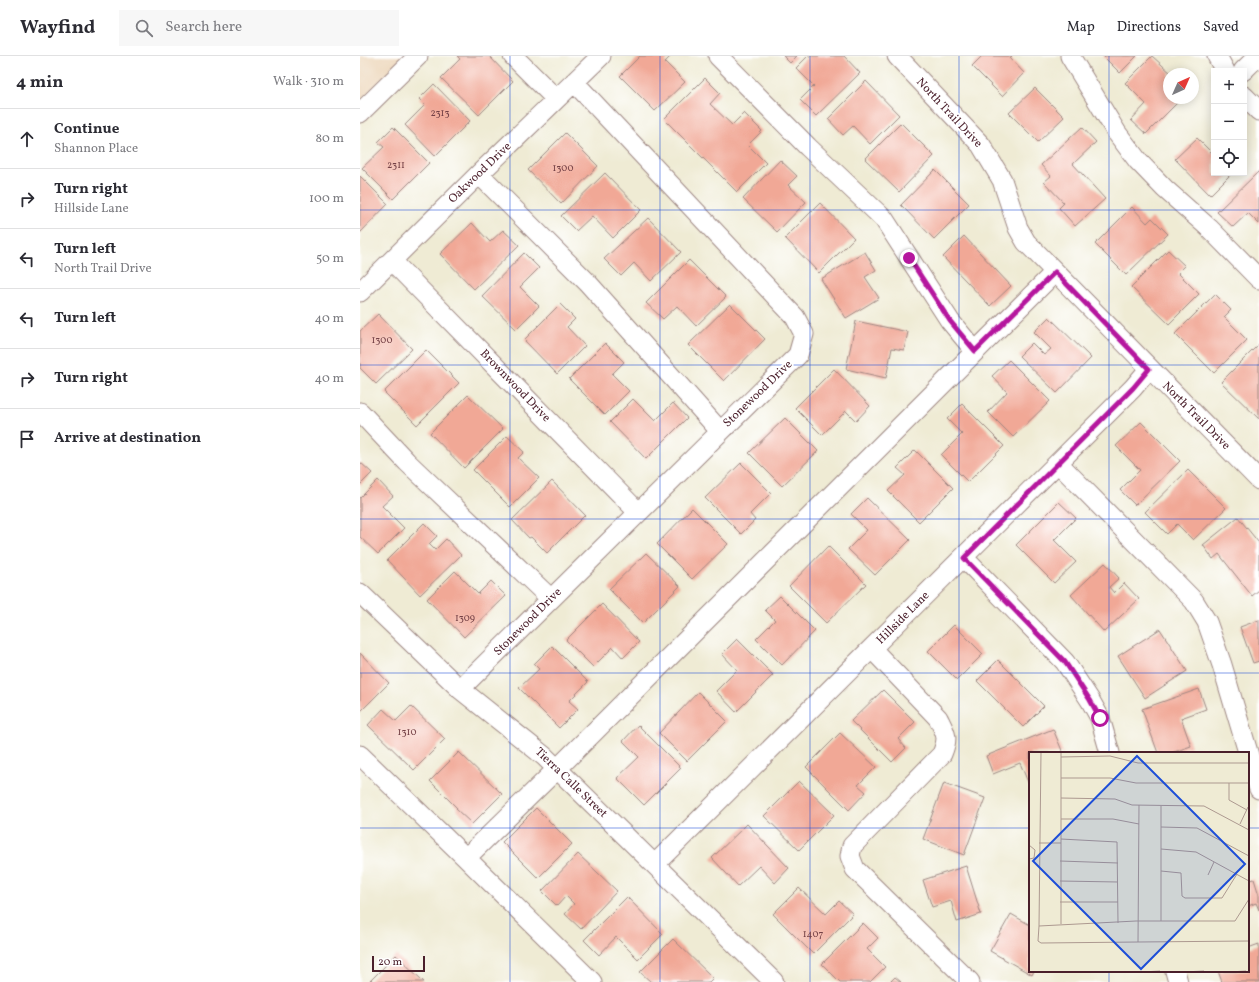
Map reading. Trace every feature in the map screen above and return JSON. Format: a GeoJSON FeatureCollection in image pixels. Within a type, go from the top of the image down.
{"type":"FeatureCollection","features":[{"type":"Feature","properties":{"kind":"street"},"geometry":{"type":"LineString","coordinates":[[360,113],[418,56]]}},
{"type":"Feature","properties":{"kind":"street"},"geometry":{"type":"LineString","coordinates":[[514,56],[556,99]]}},
{"type":"Feature","properties":{"kind":"street","name":"Oakwood Drive"},"geometry":{"type":"LineString","coordinates":[[360,292],[601,56]]}},
{"type":"Feature","properties":{"kind":"street"},"geometry":{"type":"LineString","coordinates":[[718,56],[808,147],[884,219],[950,321],[975,351]]}},
{"type":"Feature","properties":{"kind":"street","name":"North Trail Drive"},"geometry":{"type":"LineString","coordinates":[[897,56],[981,145],[1002,180],[1018,228],[1026,242],[1259,480]]}},
{"type":"Feature","properties":{"kind":"street"},"geometry":{"type":"LineString","coordinates":[[1070,56],[1117,133],[1138,161],[1165,189],[1209,228],[1259,279]]}},
{"type":"Feature","properties":{"kind":"street"},"geometry":{"type":"LineString","coordinates":[[1216,56],[1223,68]]}},
{"type":"Feature","properties":{"kind":"street"},"geometry":{"type":"LineString","coordinates":[[1246,68],[1258,56]]}},
{"type":"Feature","properties":{"kind":"street","name":"Stonewood Drive"},"geometry":{"type":"LineString","coordinates":[[460,688],[798,355],[804,334],[795,317],[574,82]]}},
{"type":"Feature","properties":{"kind":"street"},"geometry":{"type":"LineString","coordinates":[[1247,99],[1259,111]]}},
{"type":"Feature","properties":{"kind":"street"},"geometry":{"type":"LineString","coordinates":[[479,174],[587,282],[720,431]]}},
{"type":"Feature","properties":{"kind":"street","name":"Brownwood Drive"},"geometry":{"type":"LineString","coordinates":[[392,261],[638,512]]}},
{"type":"Feature","properties":{"kind":"street"},"geometry":{"type":"LineString","coordinates":[[466,858],[1055,272]]}},
{"type":"Feature","properties":{"kind":"street","name":"Hillside Lane"},"geometry":{"type":"LineString","coordinates":[[655,864],[964,558],[1133,388],[1149,369]]}},
{"type":"Feature","properties":{"kind":"street"},"geometry":{"type":"LineString","coordinates":[[360,412],[407,462],[551,599]]}},
{"type":"Feature","properties":{"kind":"street"},"geometry":{"type":"LineString","coordinates":[[1058,463],[1194,601],[1207,622],[1222,665],[1248,752]]}},
{"type":"Feature","properties":{"kind":"street"},"geometry":{"type":"LineString","coordinates":[[964,558],[1065,662],[1100,718],[1110,752]]}},
{"type":"Feature","properties":{"kind":"street","name":"Tierra Calle Street"},"geometry":{"type":"LineString","coordinates":[[360,593],[460,688],[544,756],[774,982]]}},
{"type":"Feature","properties":{"kind":"street"},"geometry":{"type":"LineString","coordinates":[[872,649],[938,718],[947,742],[942,754],[852,846],[850,856],[855,869],[970,982]]}},
{"type":"Feature","properties":{"kind":"street"},"geometry":{"type":"LineString","coordinates":[[360,755],[592,982]]}},
{"type":"Feature","properties":{"kind":"street"},"geometry":{"type":"LineString","coordinates":[[1249,755],[1259,789]]}},
{"type":"Feature","properties":{"kind":"street"},"geometry":{"type":"LineString","coordinates":[[1174,972],[1178,982]]}},
{"type":"Feature","properties":{"kind":"shaded area"},"geometry":{"type":"Polygon","coordinates":[[[360,56],[406,56],[360,101],[360,56]]]}},
{"type":"Feature","properties":{"kind":"building"},"geometry":{"type":"Polygon","coordinates":[[[457,56],[489,56],[513,81],[479,115],[441,78],[460,59],[457,56]]]}},
{"type":"Feature","properties":{"kind":"building"},"geometry":{"type":"Polygon","coordinates":[[[640,56],[671,56],[665,62],[685,82],[655,111],[620,76],[640,56]]]}},
{"type":"Feature","properties":{"kind":"building"},"geometry":{"type":"Polygon","coordinates":[[[783,56],[797,56],[790,63],[783,56]]]}},
{"type":"Feature","properties":{"kind":"building"},"geometry":{"type":"Polygon","coordinates":[[[808,56],[844,56],[860,73],[816,116],[800,100],[814,86],[796,68],[808,56]]]}},
{"type":"Feature","properties":{"kind":"building"},"geometry":{"type":"Polygon","coordinates":[[[982,56],[1012,56],[1010,58],[1024,73],[1002,96],[972,66],[982,56]]]}},
{"type":"Feature","properties":{"kind":"building"},"geometry":{"type":"Polygon","coordinates":[[[1103,56],[1137,56],[1120,73],[1103,56]]]}},
{"type":"Feature","properties":{"kind":"building"},"geometry":{"type":"Polygon","coordinates":[[[1152,56],[1165,68],[1163,68],[1163,104],[1176,104],[1146,134],[1131,120],[1146,104],[1125,83],[1152,56]]]}},
{"type":"Feature","properties":{"kind":"building"},"geometry":{"type":"Polygon","coordinates":[[[705,78],[720,93],[710,104],[732,125],[744,113],[762,131],[748,145],[766,163],[737,192],[664,119],[705,78]]]}},
{"type":"Feature","properties":{"kind":"building"},"geometry":{"type":"Polygon","coordinates":[[[866,81],[899,115],[870,144],[853,126],[843,135],[828,119],[866,81]]]}},
{"type":"Feature","properties":{"kind":"building"},"geometry":{"type":"Polygon","coordinates":[[[434,84],[470,121],[435,156],[405,125],[425,105],[419,99],[434,84]]]}},
{"type":"Feature","properties":{"kind":"building"},"geometry":{"type":"Polygon","coordinates":[[[1035,88],[1064,117],[1038,142],[1009,113],[1035,88]]]}},
{"type":"Feature","properties":{"kind":"building"},"geometry":{"type":"Polygon","coordinates":[[[901,123],[934,156],[899,192],[865,159],[901,123]]]}},
{"type":"Feature","properties":{"kind":"building"},"geometry":{"type":"Polygon","coordinates":[[[393,127],[429,163],[393,199],[362,168],[384,147],[378,142],[393,127]]]}},
{"type":"Feature","properties":{"kind":"building"},"geometry":{"type":"Polygon","coordinates":[[[1082,127],[1096,142],[1073,164],[1105,199],[1075,226],[1059,208],[1064,203],[1044,182],[1051,176],[1041,165],[1082,127]]]}},
{"type":"Feature","properties":{"kind":"building"},"geometry":{"type":"Polygon","coordinates":[[[565,133],[598,166],[561,204],[528,170],[565,133]]]}},
{"type":"Feature","properties":{"kind":"building"},"geometry":{"type":"Polygon","coordinates":[[[1197,138],[1211,152],[1211,176],[1229,176],[1210,195],[1175,159],[1197,138]]]}},
{"type":"Feature","properties":{"kind":"building"},"geometry":{"type":"Polygon","coordinates":[[[780,160],[797,176],[788,185],[806,202],[777,232],[743,199],[780,160]]]}},
{"type":"Feature","properties":{"kind":"building"},"geometry":{"type":"Polygon","coordinates":[[[935,170],[969,204],[934,239],[901,205],[935,170]]]}},
{"type":"Feature","properties":{"kind":"building"},"geometry":{"type":"Polygon","coordinates":[[[1259,171],[1259,224],[1248,213],[1233,227],[1217,212],[1259,171]]]}},
{"type":"Feature","properties":{"kind":"building"},"geometry":{"type":"Polygon","coordinates":[[[605,173],[641,210],[613,238],[592,216],[576,231],[561,216],[605,173]]]}},
{"type":"Feature","properties":{"kind":"building"},"geometry":{"type":"Polygon","coordinates":[[[360,176],[388,204],[360,233],[360,176]]]}},
{"type":"Feature","properties":{"kind":"building"},"geometry":{"type":"Polygon","coordinates":[[[820,203],[854,238],[819,273],[785,238],[820,203]]]}},
{"type":"Feature","properties":{"kind":"building"},"geometry":{"type":"Polygon","coordinates":[[[1132,207],[1147,223],[1152,218],[1168,234],[1126,275],[1095,244],[1132,207]]]}},
{"type":"Feature","properties":{"kind":"building"},"geometry":{"type":"Polygon","coordinates":[[[648,218],[681,252],[651,281],[634,263],[621,276],[604,259],[648,218]]]}},
{"type":"Feature","properties":{"kind":"building"},"geometry":{"type":"Polygon","coordinates":[[[472,223],[490,242],[503,230],[519,245],[474,289],[440,254],[472,223]]]}},
{"type":"Feature","properties":{"kind":"building"},"geometry":{"type":"Polygon","coordinates":[[[964,236],[1011,286],[990,306],[943,257],[964,236]]]}},
{"type":"Feature","properties":{"kind":"building"},"geometry":{"type":"Polygon","coordinates":[[[1168,250],[1185,266],[1178,273],[1199,294],[1169,324],[1131,287],[1168,250]]]}},
{"type":"Feature","properties":{"kind":"building"},"geometry":{"type":"Polygon","coordinates":[[[865,252],[876,270],[865,277],[879,298],[846,318],[821,279],[865,252]]]}},
{"type":"Feature","properties":{"kind":"building"},"geometry":{"type":"Polygon","coordinates":[[[524,253],[539,268],[520,287],[539,306],[516,329],[482,296],[524,253]]]}},
{"type":"Feature","properties":{"kind":"building"},"geometry":{"type":"Polygon","coordinates":[[[689,260],[726,297],[696,326],[677,306],[663,319],[646,303],[689,260]]]}},
{"type":"Feature","properties":{"kind":"building"},"geometry":{"type":"Polygon","coordinates":[[[1215,294],[1231,310],[1224,317],[1247,340],[1214,373],[1175,334],[1215,294]]]}},
{"type":"Feature","properties":{"kind":"building"},"geometry":{"type":"Polygon","coordinates":[[[560,304],[575,319],[567,327],[585,346],[557,374],[524,340],[560,304]]]}},
{"type":"Feature","properties":{"kind":"building"},"geometry":{"type":"Polygon","coordinates":[[[730,304],[765,339],[724,381],[688,345],[730,304]]]}},
{"type":"Feature","properties":{"kind":"building"},"geometry":{"type":"Polygon","coordinates":[[[378,314],[412,349],[376,384],[360,368],[360,331],[378,314]]]}},
{"type":"Feature","properties":{"kind":"building"},"geometry":{"type":"Polygon","coordinates":[[[1049,317],[1091,358],[1057,393],[1019,356],[1032,343],[1044,355],[1051,349],[1034,332],[1049,317]]]}},
{"type":"Feature","properties":{"kind":"building"},"geometry":{"type":"Polygon","coordinates":[[[856,321],[908,332],[904,350],[892,348],[886,378],[846,369],[856,321]]]}},
{"type":"Feature","properties":{"kind":"building"},"geometry":{"type":"Polygon","coordinates":[[[605,343],[624,362],[612,374],[629,391],[605,415],[569,379],[605,343]]]}},
{"type":"Feature","properties":{"kind":"building"},"geometry":{"type":"Polygon","coordinates":[[[1259,344],[1259,419],[1221,382],[1259,344]]]}},
{"type":"Feature","properties":{"kind":"building"},"geometry":{"type":"Polygon","coordinates":[[[426,350],[459,383],[417,425],[384,392],[426,350]]]}},
{"type":"Feature","properties":{"kind":"building"},"geometry":{"type":"Polygon","coordinates":[[[1009,360],[1050,401],[1013,437],[988,412],[1007,392],[992,376],[1009,360]]]}},
{"type":"Feature","properties":{"kind":"building"},"geometry":{"type":"Polygon","coordinates":[[[834,369],[870,406],[856,421],[846,411],[822,435],[795,408],[834,369]]]}},
{"type":"Feature","properties":{"kind":"building"},"geometry":{"type":"Polygon","coordinates":[[[468,395],[503,429],[464,468],[430,433],[468,395]]]}},
{"type":"Feature","properties":{"kind":"building"},"geometry":{"type":"Polygon","coordinates":[[[633,399],[655,421],[673,403],[687,418],[646,459],[610,422],[633,399]]]}},
{"type":"Feature","properties":{"kind":"building"},"geometry":{"type":"Polygon","coordinates":[[[962,404],[1004,446],[968,482],[941,455],[962,434],[947,419],[962,404]]]}},
{"type":"Feature","properties":{"kind":"building"},"geometry":{"type":"Polygon","coordinates":[[[785,418],[818,451],[782,486],[749,453],[785,418]]]}},
{"type":"Feature","properties":{"kind":"building"},"geometry":{"type":"Polygon","coordinates":[[[1141,422],[1180,461],[1135,505],[1120,490],[1140,470],[1116,446],[1141,422]]]}},
{"type":"Feature","properties":{"kind":"building"},"geometry":{"type":"Polygon","coordinates":[[[507,436],[524,452],[518,458],[539,478],[510,507],[473,470],[507,436]]]}},
{"type":"Feature","properties":{"kind":"building"},"geometry":{"type":"Polygon","coordinates":[[[915,450],[953,488],[919,522],[888,491],[905,475],[897,468],[915,450]]]}},
{"type":"Feature","properties":{"kind":"building"},"geometry":{"type":"Polygon","coordinates":[[[360,462],[372,473],[360,485],[360,462]]]}},
{"type":"Feature","properties":{"kind":"building"},"geometry":{"type":"Polygon","coordinates":[[[741,463],[771,493],[750,514],[755,520],[741,534],[705,498],[741,463]]]}},
{"type":"Feature","properties":{"kind":"building"},"geometry":{"type":"Polygon","coordinates":[[[1188,470],[1226,508],[1193,540],[1177,524],[1167,534],[1145,512],[1188,470]]]}},
{"type":"Feature","properties":{"kind":"building"},"geometry":{"type":"Polygon","coordinates":[[[378,480],[393,496],[382,506],[404,528],[378,554],[360,537],[360,498],[378,480]]]}},
{"type":"Feature","properties":{"kind":"building"},"geometry":{"type":"Polygon","coordinates":[[[552,481],[585,515],[547,553],[531,537],[529,538],[512,520],[552,481]]]}},
{"type":"Feature","properties":{"kind":"building"},"geometry":{"type":"Polygon","coordinates":[[[867,498],[910,540],[875,575],[848,549],[867,530],[851,514],[867,498]]]}},
{"type":"Feature","properties":{"kind":"building"},"geometry":{"type":"Polygon","coordinates":[[[1059,502],[1076,518],[1054,540],[1076,562],[1054,583],[1016,545],[1059,502]]]}},
{"type":"Feature","properties":{"kind":"building"},"geometry":{"type":"Polygon","coordinates":[[[692,508],[728,544],[692,579],[657,544],[692,508]]]}},
{"type":"Feature","properties":{"kind":"building"},"geometry":{"type":"Polygon","coordinates":[[[1238,517],[1259,543],[1259,590],[1252,596],[1219,554],[1213,559],[1203,545],[1238,517]]]}},
{"type":"Feature","properties":{"kind":"building"},"geometry":{"type":"Polygon","coordinates":[[[424,523],[437,536],[429,544],[435,550],[446,539],[461,555],[420,595],[387,560],[424,523]]]}},
{"type":"Feature","properties":{"kind":"building"},"geometry":{"type":"Polygon","coordinates":[[[828,546],[866,584],[826,623],[789,586],[828,546]]]}},
{"type":"Feature","properties":{"kind":"building"},"geometry":{"type":"Polygon","coordinates":[[[646,553],[680,586],[643,623],[609,589],[646,553]]]}},
{"type":"Feature","properties":{"kind":"building"},"geometry":{"type":"Polygon","coordinates":[[[1105,563],[1119,578],[1109,587],[1114,593],[1124,583],[1139,599],[1104,632],[1071,595],[1105,563]]]}},
{"type":"Feature","properties":{"kind":"building"},"geometry":{"type":"Polygon","coordinates":[[[455,571],[478,594],[491,581],[506,596],[464,637],[427,599],[455,571]]]}},
{"type":"Feature","properties":{"kind":"building"},"geometry":{"type":"Polygon","coordinates":[[[780,596],[815,631],[782,665],[756,639],[775,620],[765,610],[780,596]]]}},
{"type":"Feature","properties":{"kind":"building"},"geometry":{"type":"Polygon","coordinates":[[[602,604],[639,642],[623,658],[613,647],[593,667],[566,640],[602,604]]]}},
{"type":"Feature","properties":{"kind":"building"},"geometry":{"type":"Polygon","coordinates":[[[1259,620],[1259,661],[1253,663],[1240,627],[1259,620]]]}},
{"type":"Feature","properties":{"kind":"building"},"geometry":{"type":"Polygon","coordinates":[[[954,625],[983,654],[957,680],[928,651],[954,625]]]}},
{"type":"Feature","properties":{"kind":"building"},"geometry":{"type":"Polygon","coordinates":[[[1160,629],[1187,671],[1145,698],[1118,656],[1160,629]]]}},
{"type":"Feature","properties":{"kind":"building"},"geometry":{"type":"Polygon","coordinates":[[[737,639],[773,675],[736,712],[716,691],[737,670],[722,654],[737,639]]]}},
{"type":"Feature","properties":{"kind":"building"},"geometry":{"type":"Polygon","coordinates":[[[552,646],[588,682],[569,701],[578,709],[559,728],[519,688],[539,669],[534,664],[552,646]]]}},
{"type":"Feature","properties":{"kind":"building"},"geometry":{"type":"Polygon","coordinates":[[[360,653],[389,683],[360,712],[360,653]]]}},
{"type":"Feature","properties":{"kind":"building"},"geometry":{"type":"Polygon","coordinates":[[[998,660],[1044,706],[1023,727],[977,681],[998,660]]]}},
{"type":"Feature","properties":{"kind":"building"},"geometry":{"type":"Polygon","coordinates":[[[1199,689],[1206,709],[1181,718],[1191,746],[1174,752],[1158,752],[1142,709],[1199,689]]]}},
{"type":"Feature","properties":{"kind":"building"},"geometry":{"type":"Polygon","coordinates":[[[883,690],[915,722],[898,739],[906,748],[892,762],[851,721],[883,690]]]}},
{"type":"Feature","properties":{"kind":"building"},"geometry":{"type":"Polygon","coordinates":[[[698,692],[727,721],[687,761],[659,733],[698,692]]]}},
{"type":"Feature","properties":{"kind":"building"},"geometry":{"type":"Polygon","coordinates":[[[411,706],[445,739],[414,770],[368,725],[383,709],[396,721],[411,706]]]}},
{"type":"Feature","properties":{"kind":"building"},"geometry":{"type":"Polygon","coordinates":[[[638,725],[681,768],[644,805],[617,778],[639,757],[623,741],[638,725]]]}},
{"type":"Feature","properties":{"kind":"building"},"geometry":{"type":"Polygon","coordinates":[[[1053,729],[1063,752],[1029,752],[1029,785],[1020,763],[993,774],[986,756],[1053,729]]]}},
{"type":"Feature","properties":{"kind":"building"},"geometry":{"type":"Polygon","coordinates":[[[840,733],[876,767],[858,785],[866,792],[849,810],[806,767],[840,733]]]}},
{"type":"Feature","properties":{"kind":"building"},"geometry":{"type":"Polygon","coordinates":[[[459,752],[502,794],[472,824],[430,781],[459,752]]]}},
{"type":"Feature","properties":{"kind":"building"},"geometry":{"type":"Polygon","coordinates":[[[799,781],[834,815],[799,850],[764,816],[799,781]]]}},
{"type":"Feature","properties":{"kind":"building"},"geometry":{"type":"Polygon","coordinates":[[[944,783],[985,798],[964,855],[923,839],[944,783]]]}},
{"type":"Feature","properties":{"kind":"building"},"geometry":{"type":"Polygon","coordinates":[[[536,808],[572,844],[538,878],[502,842],[536,808]]]}},
{"type":"Feature","properties":{"kind":"building"},"geometry":{"type":"Polygon","coordinates":[[[747,824],[789,868],[775,883],[759,866],[738,886],[712,858],[747,824]]]}},
{"type":"Feature","properties":{"kind":"building"},"geometry":{"type":"Polygon","coordinates":[[[578,854],[617,891],[581,929],[565,914],[574,904],[566,896],[557,906],[542,891],[578,854]]]}},
{"type":"Feature","properties":{"kind":"building"},"geometry":{"type":"Polygon","coordinates":[[[966,866],[981,914],[957,922],[951,901],[932,907],[923,880],[966,866]]]}},
{"type":"Feature","properties":{"kind":"building"},"geometry":{"type":"Polygon","coordinates":[[[1254,879],[1259,895],[1259,910],[1256,903],[1249,906],[1249,881],[1254,879]]]}},
{"type":"Feature","properties":{"kind":"building"},"geometry":{"type":"Polygon","coordinates":[[[799,888],[826,914],[839,901],[853,914],[813,954],[773,914],[799,888]]]}},
{"type":"Feature","properties":{"kind":"building"},"geometry":{"type":"Polygon","coordinates":[[[627,897],[663,934],[638,959],[616,937],[599,955],[584,940],[627,897]]]}},
{"type":"Feature","properties":{"kind":"building"},"geometry":{"type":"Polygon","coordinates":[[[1011,914],[1029,924],[1029,972],[1034,972],[1032,975],[990,951],[1011,914]]]}},
{"type":"Feature","properties":{"kind":"building"},"geometry":{"type":"Polygon","coordinates":[[[863,923],[878,938],[867,949],[885,967],[870,982],[840,982],[822,964],[863,923]]]}},
{"type":"Feature","properties":{"kind":"building"},"geometry":{"type":"Polygon","coordinates":[[[673,939],[713,978],[709,982],[651,982],[640,972],[673,939]]]}},
{"type":"Feature","properties":{"kind":"building"},"geometry":{"type":"Polygon","coordinates":[[[1259,944],[1259,982],[1222,982],[1218,972],[1249,972],[1249,948],[1259,944]]]}},
{"type":"Feature","properties":{"kind":"building"},"geometry":{"type":"Polygon","coordinates":[[[396,955],[424,982],[369,982],[396,955]]]}},
{"type":"Feature","properties":{"kind":"building"},"geometry":{"type":"Polygon","coordinates":[[[895,977],[901,982],[890,982],[895,977]]]}},
{"type":"Feature","properties":{"kind":"route"},"geometry":{"type":"LineString","coordinates":[[909,258],[950,321],[975,351],[1055,272],[1149,369],[1133,388],[964,558],[1065,662],[1100,718]]}}]}
